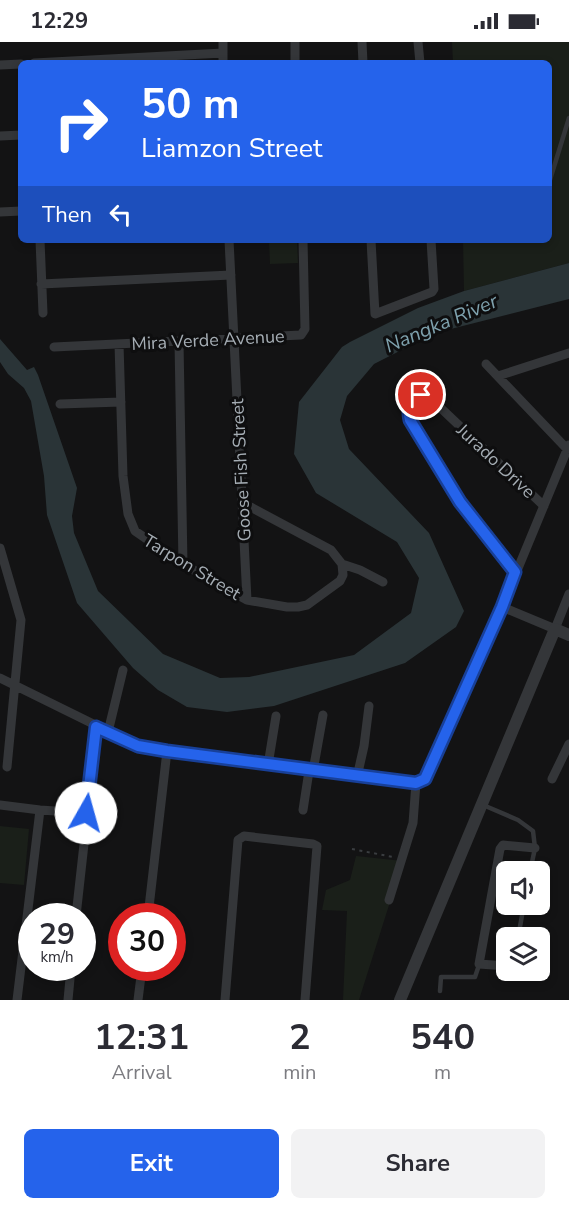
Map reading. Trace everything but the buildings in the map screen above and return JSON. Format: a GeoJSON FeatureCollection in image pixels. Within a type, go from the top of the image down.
{"type":"FeatureCollection","features":[{"type":"Feature","properties":{"kind":"street"},"geometry":{"type":"LineString","coordinates":[[147,60],[223,58],[223,42]]}},
{"type":"Feature","properties":{"kind":"street"},"geometry":{"type":"LineString","coordinates":[[295,42],[295,60]]}},
{"type":"Feature","properties":{"kind":"street"},"geometry":{"type":"LineString","coordinates":[[362,42],[363,60]]}},
{"type":"Feature","properties":{"kind":"street"},"geometry":{"type":"LineString","coordinates":[[418,42],[420,60]]}},
{"type":"Feature","properties":{"kind":"street"},"geometry":{"type":"LineString","coordinates":[[0,65],[18,64]]}},
{"type":"Feature","properties":{"kind":"street"},"geometry":{"type":"LineString","coordinates":[[0,136],[18,135]]}},
{"type":"Feature","properties":{"kind":"street"},"geometry":{"type":"LineString","coordinates":[[0,212],[18,211]]}},
{"type":"Feature","properties":{"kind":"street"},"geometry":{"type":"LineString","coordinates":[[40,243],[43,313]]}},
{"type":"Feature","properties":{"kind":"street","name":"Goose Fish Street"},"geometry":{"type":"LineString","coordinates":[[229,243],[247,600]]}},
{"type":"Feature","properties":{"kind":"street","name":"Mira Verde Avenue"},"geometry":{"type":"LineString","coordinates":[[54,348],[235,340],[303,334],[305,329],[303,243]]}},
{"type":"Feature","properties":{"kind":"street"},"geometry":{"type":"LineString","coordinates":[[371,243],[375,314],[432,292],[434,289],[431,243]]}},
{"type":"Feature","properties":{"kind":"street"},"geometry":{"type":"LineString","coordinates":[[41,284],[231,275]]}},
{"type":"Feature","properties":{"kind":"street"},"geometry":{"type":"LineString","coordinates":[[179,342],[183,564]]}},
{"type":"Feature","properties":{"kind":"street","name":"Tarpon Street"},"geometry":{"type":"LineString","coordinates":[[119,345],[123,476],[130,522],[138,534],[183,564],[247,600],[287,608],[307,605],[340,581],[343,575],[342,564]]}},
{"type":"Feature","properties":{"kind":"street"},"geometry":{"type":"LineString","coordinates":[[498,376],[569,353]]}},
{"type":"Feature","properties":{"kind":"street"},"geometry":{"type":"LineString","coordinates":[[0,678],[138,746],[357,777],[416,783],[425,779],[502,607],[568,447],[486,364]]}},
{"type":"Feature","properties":{"kind":"street","name":"Jurado Drive"},"geometry":{"type":"LineString","coordinates":[[515,572],[460,502],[410,420],[409,407],[416,398],[426,395],[543,506]]}},
{"type":"Feature","properties":{"kind":"street"},"geometry":{"type":"LineString","coordinates":[[60,404],[121,402]]}},
{"type":"Feature","properties":{"kind":"street"},"geometry":{"type":"LineString","coordinates":[[243,504],[332,550],[342,564],[383,582]]}},
{"type":"Feature","properties":{"kind":"street"},"geometry":{"type":"LineString","coordinates":[[0,548],[21,620],[7,767]]}},
{"type":"Feature","properties":{"kind":"street"},"geometry":{"type":"LineString","coordinates":[[400,1000],[569,594]]}},
{"type":"Feature","properties":{"kind":"street"},"geometry":{"type":"LineString","coordinates":[[502,607],[569,635]]}},
{"type":"Feature","properties":{"kind":"street"},"geometry":{"type":"LineString","coordinates":[[108,732],[123,670]]}},
{"type":"Feature","properties":{"kind":"street"},"geometry":{"type":"LineString","coordinates":[[357,777],[369,706]]}},
{"type":"Feature","properties":{"kind":"street"},"geometry":{"type":"LineString","coordinates":[[303,810],[323,715]]}},
{"type":"Feature","properties":{"kind":"street"},"geometry":{"type":"LineString","coordinates":[[267,765],[276,716]]}},
{"type":"Feature","properties":{"kind":"street"},"geometry":{"type":"LineString","coordinates":[[77,903],[96,727]]}},
{"type":"Feature","properties":{"kind":"street"},"geometry":{"type":"LineString","coordinates":[[552,779],[569,744]]}},
{"type":"Feature","properties":{"kind":"street"},"geometry":{"type":"LineString","coordinates":[[149,903],[167,751]]}},
{"type":"Feature","properties":{"kind":"street"},"geometry":{"type":"LineString","coordinates":[[388,900],[413,823],[416,783]]}},
{"type":"Feature","properties":{"kind":"street"},"geometry":{"type":"LineString","coordinates":[[0,806],[86,813]]}},
{"type":"Feature","properties":{"kind":"street"},"geometry":{"type":"LineString","coordinates":[[17,1000],[39,810]]}},
{"type":"Feature","properties":{"kind":"street"},"geometry":{"type":"LineString","coordinates":[[225,1000],[238,840],[244,836],[317,846],[305,1000]]}},
{"type":"Feature","properties":{"kind":"street"},"geometry":{"type":"LineString","coordinates":[[496,965],[479,964],[500,849],[503,845],[508,844],[535,848]]}},
{"type":"Feature","properties":{"kind":"street"},"geometry":{"type":"LineString","coordinates":[[68,1000],[70,981]]}},
{"type":"Feature","properties":{"kind":"street"},"geometry":{"type":"LineString","coordinates":[[138,1000],[140,981]]}},
{"type":"Feature","properties":{"kind":"lane"},"geometry":{"type":"LineString","coordinates":[[552,173],[569,118]]}},
{"type":"Feature","properties":{"kind":"lane"},"geometry":{"type":"LineString","coordinates":[[481,804],[527,825],[533,831],[535,848],[532,861]]}},
{"type":"Feature","properties":{"kind":"lane"},"geometry":{"type":"LineString","coordinates":[[440,991],[441,977],[475,977],[479,964]]}},
{"type":"Feature","properties":{"kind":"path"},"geometry":{"type":"LineString","coordinates":[[352,849],[402,859]]}},
{"type":"Feature","properties":{"kind":"shaded area"},"geometry":{"type":"Polygon","coordinates":[[[452,42],[569,42],[569,263],[464,291],[463,243],[552,243],[552,60],[453,60],[452,42]]]}},
{"type":"Feature","properties":{"kind":"shaded area"},"geometry":{"type":"Polygon","coordinates":[[[269,243],[297,243],[298,263],[270,264],[269,243]]]}},
{"type":"Feature","properties":{"kind":"shaded area"},"geometry":{"type":"Polygon","coordinates":[[[0,826],[29,829],[24,885],[0,883],[0,826]]]}},
{"type":"Feature","properties":{"kind":"shaded area"},"geometry":{"type":"Polygon","coordinates":[[[356,856],[403,861],[359,1000],[343,1000],[347,911],[322,910],[326,890],[350,880],[356,856]]]}},
{"type":"Feature","properties":{"kind":"water","name":"Nangka River"},"geometry":{"type":"Polygon","coordinates":[[[569,263],[569,299],[435,333],[374,364],[347,396],[340,420],[349,449],[429,533],[464,611],[456,627],[405,663],[274,706],[227,712],[187,707],[158,690],[133,668],[77,603],[47,515],[44,476],[31,401],[24,388],[8,374],[0,362],[0,339],[27,370],[34,367],[38,375],[77,488],[72,516],[74,533],[98,591],[163,654],[220,678],[249,677],[354,655],[411,613],[419,578],[397,542],[316,493],[294,454],[299,402],[342,347],[350,342],[418,308],[464,291],[569,263]]]}},
{"type":"Feature","properties":{"kind":"route"},"geometry":{"type":"LineString","coordinates":[[86,813],[96,727],[138,746],[167,751],[357,777],[416,783],[425,779],[502,607],[515,572],[460,502],[410,420],[409,407],[421,395]]}}]}
